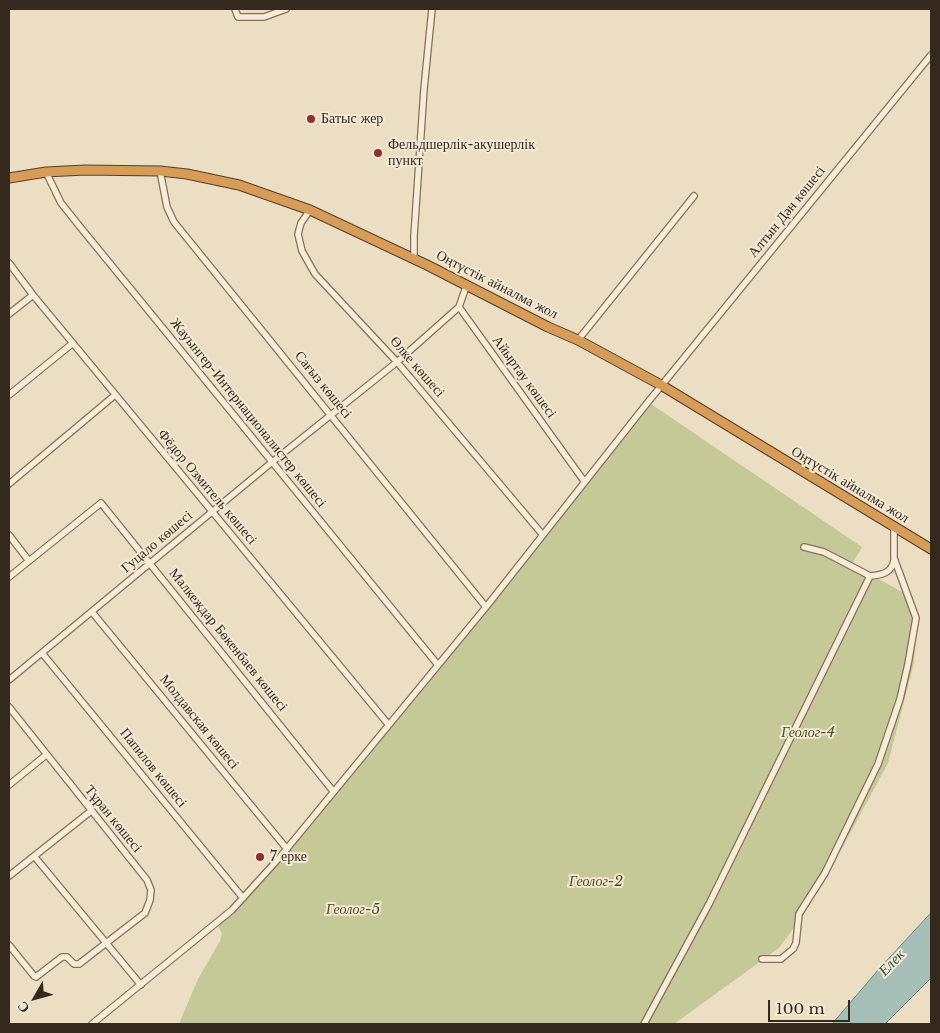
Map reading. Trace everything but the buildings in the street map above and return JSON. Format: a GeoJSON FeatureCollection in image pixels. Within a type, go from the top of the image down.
{"type":"FeatureCollection","features":[{"type":"Feature","properties":{"kind":"highway","name":"Оңтүстік айналма жол"},"geometry":{"type":"LineString","coordinates":[[9,178],[46,172],[85,170],[160,171],[187,174],[239,185],[310,210],[467,284],[548,327],[578,340],[661,385],[931,549]]}},
{"type":"Feature","properties":{"kind":"street"},"geometry":{"type":"LineString","coordinates":[[235,9],[238,17],[264,17],[286,9]]}},
{"type":"Feature","properties":{"kind":"street"},"geometry":{"type":"LineString","coordinates":[[414,259],[424,89],[432,9]]}},
{"type":"Feature","properties":{"kind":"street","name":"Алтын Дән көшесі"},"geometry":{"type":"LineString","coordinates":[[92,1024],[232,910],[287,849],[486,607],[661,385],[931,55]]}},
{"type":"Feature","properties":{"kind":"street","name":"Сағыз көшесі"},"geometry":{"type":"LineString","coordinates":[[160,171],[166,207],[174,222],[486,607]]}},
{"type":"Feature","properties":{"kind":"street","name":"Жауынгер-Интернационалистер көшесі"},"geometry":{"type":"LineString","coordinates":[[46,172],[61,203],[438,665]]}},
{"type":"Feature","properties":{"kind":"street"},"geometry":{"type":"LineString","coordinates":[[578,340],[694,196]]}},
{"type":"Feature","properties":{"kind":"street","name":"Өлке көшесі"},"geometry":{"type":"LineString","coordinates":[[310,210],[300,224],[298,234],[308,262],[315,274],[397,362],[542,534]]}},
{"type":"Feature","properties":{"kind":"street","name":"Фёдор Озмитель көшесі"},"geometry":{"type":"LineString","coordinates":[[9,263],[33,295],[212,513],[388,724]]}},
{"type":"Feature","properties":{"kind":"street"},"geometry":{"type":"LineString","coordinates":[[458,307],[467,284]]}},
{"type":"Feature","properties":{"kind":"street"},"geometry":{"type":"LineString","coordinates":[[9,314],[33,295]]}},
{"type":"Feature","properties":{"kind":"street","name":"Гуцало көшесі"},"geometry":{"type":"LineString","coordinates":[[9,680],[272,463],[332,416],[397,362],[458,307]]}},
{"type":"Feature","properties":{"kind":"street","name":"Айыртау көшесі"},"geometry":{"type":"LineString","coordinates":[[458,307],[584,481]]}},
{"type":"Feature","properties":{"kind":"street"},"geometry":{"type":"LineString","coordinates":[[9,395],[73,343]]}},
{"type":"Feature","properties":{"kind":"street"},"geometry":{"type":"LineString","coordinates":[[9,484],[115,395]]}},
{"type":"Feature","properties":{"kind":"street","name":"Малкеждар Бөкенбаев көшесі"},"geometry":{"type":"LineString","coordinates":[[9,577],[101,503],[333,791]]}},
{"type":"Feature","properties":{"kind":"street"},"geometry":{"type":"LineString","coordinates":[[804,547],[824,552],[870,576],[879,575],[888,572],[893,567],[894,528]]}},
{"type":"Feature","properties":{"kind":"street"},"geometry":{"type":"LineString","coordinates":[[9,535],[29,561]]}},
{"type":"Feature","properties":{"kind":"street"},"geometry":{"type":"LineString","coordinates":[[762,958],[781,959],[793,949],[796,943],[799,914],[825,873],[882,755],[906,673],[916,618],[894,558]]}},
{"type":"Feature","properties":{"kind":"street"},"geometry":{"type":"LineString","coordinates":[[644,1024],[710,904],[870,576]]}},
{"type":"Feature","properties":{"kind":"street","name":"Молдавская көшесі"},"geometry":{"type":"LineString","coordinates":[[92,612],[287,849]]}},
{"type":"Feature","properties":{"kind":"street","name":"Папилов көшесі"},"geometry":{"type":"LineString","coordinates":[[42,653],[244,898]]}},
{"type":"Feature","properties":{"kind":"street","name":"Тұран көшесі"},"geometry":{"type":"LineString","coordinates":[[9,707],[146,880],[151,890],[150,900],[145,913],[106,943]]}},
{"type":"Feature","properties":{"kind":"street"},"geometry":{"type":"LineString","coordinates":[[9,785],[46,755]]}},
{"type":"Feature","properties":{"kind":"street"},"geometry":{"type":"LineString","coordinates":[[9,876],[90,811]]}},
{"type":"Feature","properties":{"kind":"street"},"geometry":{"type":"LineString","coordinates":[[34,856],[141,985]]}},
{"type":"Feature","properties":{"kind":"street"},"geometry":{"type":"LineString","coordinates":[[9,945],[36,977],[62,957],[67,957],[74,964],[79,964],[106,943]]}},
{"type":"Feature","properties":{"kind":"green space"},"geometry":{"type":"Polygon","coordinates":[[[648,402],[862,547],[852,564],[902,592],[917,617],[914,663],[888,763],[833,865],[803,915],[779,948],[674,1024],[179,1024],[198,979],[220,941],[222,934],[218,925],[241,904],[648,402]]]}},
{"type":"Feature","properties":{"kind":"water","name":"Елек"},"geometry":{"type":"Polygon","coordinates":[[[931,913],[931,978],[885,1024],[832,1024],[879,969],[931,913]]]}},
{"type":"Feature","properties":{"kind":"place","name":"Батыс жер"},"geometry":{"type":"Point","coordinates":[311,119]}},
{"type":"Feature","properties":{"kind":"place","name":"Фельдшерлік-акушерлік пункт"},"geometry":{"type":"Point","coordinates":[378,153]}},
{"type":"Feature","properties":{"kind":"place","name":"7 ерке"},"geometry":{"type":"Point","coordinates":[260,857]}},
{"type":"Feature","properties":{"kind":"park label","name":"Геолог-4"},"geometry":{"type":"Point","coordinates":[808,733]}},
{"type":"Feature","properties":{"kind":"park label","name":"Геолог-2"},"geometry":{"type":"Point","coordinates":[596,882]}},
{"type":"Feature","properties":{"kind":"park label","name":"Геолог-5"},"geometry":{"type":"Point","coordinates":[353,910]}}]}
